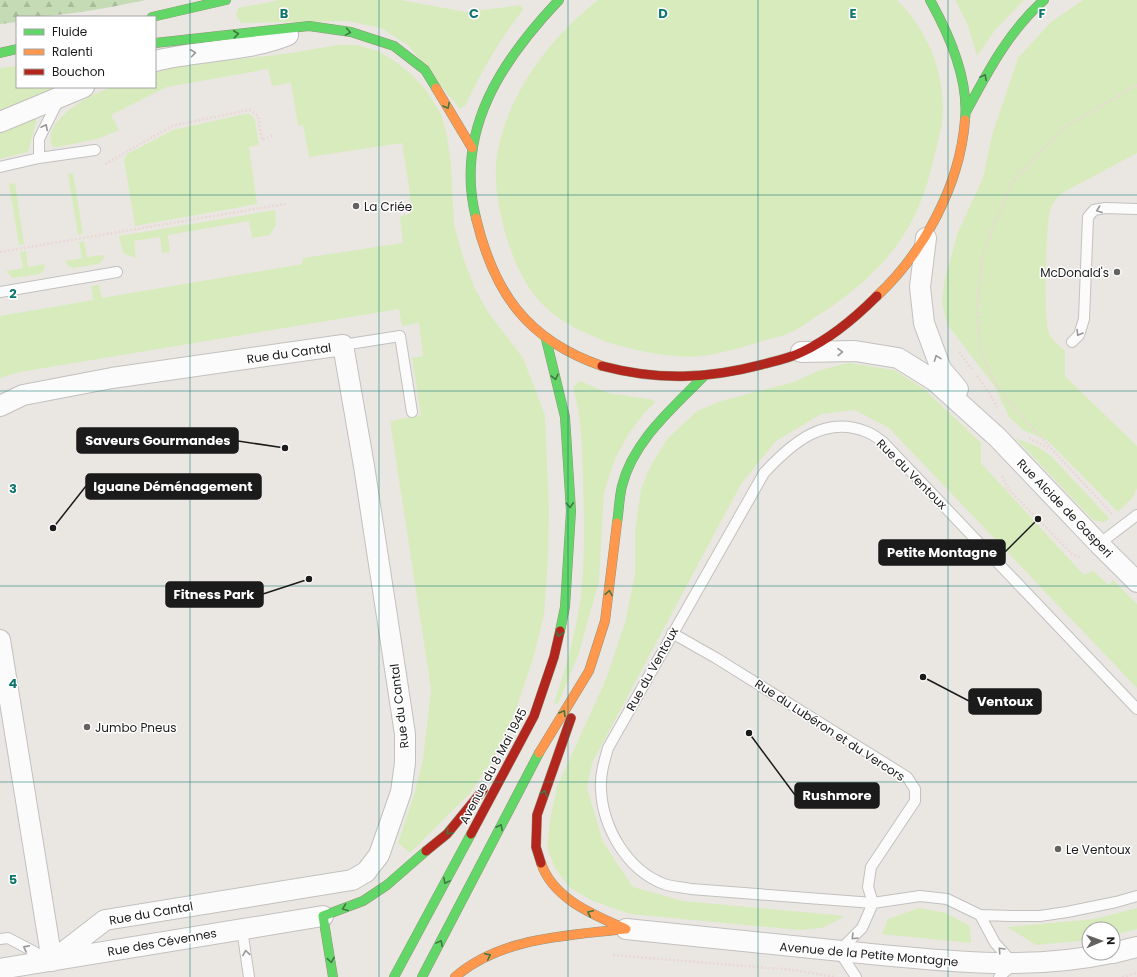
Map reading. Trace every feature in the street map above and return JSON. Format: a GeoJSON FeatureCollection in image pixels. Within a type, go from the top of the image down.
{"type":"FeatureCollection","features":[{"type":"Feature","properties":{"kind":"main road"},"geometry":{"type":"LineString","coordinates":[[156,16],[226,0]]}},
{"type":"Feature","properties":{"kind":"main road"},"geometry":{"type":"LineString","coordinates":[[559,0],[532,28],[503,68],[484,106],[472,148],[472,191],[476,226],[486,258],[506,296],[526,320],[546,339],[583,360],[630,374],[665,378],[704,376],[745,370],[801,352],[836,330],[872,302],[901,272],[926,238],[943,202],[958,154],[966,112],[989,68],[1017,26],[1044,0]]}},
{"type":"Feature","properties":{"kind":"main road"},"geometry":{"type":"LineString","coordinates":[[930,0],[944,25],[959,66],[966,112]]}},
{"type":"Feature","properties":{"kind":"main road"},"geometry":{"type":"LineString","coordinates":[[156,43],[309,26],[352,32],[394,46],[425,70],[472,148]]}},
{"type":"Feature","properties":{"kind":"main road"},"geometry":{"type":"LineString","coordinates":[[0,54],[16,49]]}},
{"type":"Feature","properties":{"kind":"main road"},"geometry":{"type":"LineString","coordinates":[[0,54],[16,54]]}},
{"type":"Feature","properties":{"kind":"main road","name":"Avenue du 8 Mai 1945"},"geometry":{"type":"LineString","coordinates":[[394,977],[534,716],[554,657],[565,607],[570,511],[565,417],[546,339]]}},
{"type":"Feature","properties":{"kind":"main road"},"geometry":{"type":"LineString","coordinates":[[626,928],[586,912],[565,896],[545,875],[536,847],[537,815],[589,671],[605,621],[622,486],[633,458],[654,428],[704,376]]}},
{"type":"Feature","properties":{"kind":"main road"},"geometry":{"type":"LineString","coordinates":[[422,977],[535,760],[589,671]]}},
{"type":"Feature","properties":{"kind":"main road"},"geometry":{"type":"LineString","coordinates":[[333,977],[323,916],[363,901],[387,886],[447,834],[518,748]]}},
{"type":"Feature","properties":{"kind":"main road"},"geometry":{"type":"LineString","coordinates":[[455,977],[462,969],[498,951],[534,940],[626,928]]}},
{"type":"Feature","properties":{"kind":"street"},"geometry":{"type":"LineString","coordinates":[[156,61],[252,45],[284,37],[309,26]]}},
{"type":"Feature","properties":{"kind":"street"},"geometry":{"type":"LineString","coordinates":[[0,122],[82,88]]}},
{"type":"Feature","properties":{"kind":"street","name":"Rue Alcide de Gasperi"},"geometry":{"type":"LineString","coordinates":[[926,238],[920,287],[924,323],[941,369],[994,434]]}},
{"type":"Feature","properties":{"kind":"street","name":"Rue du Cantal"},"geometry":{"type":"LineString","coordinates":[[0,406],[23,395],[112,378],[343,345],[364,466],[405,734],[405,763],[401,792],[379,855],[366,872],[352,880],[105,920],[52,961]]}},
{"type":"Feature","properties":{"kind":"street","name":"Rue Alcide de Gasperi"},"geometry":{"type":"LineString","coordinates":[[801,352],[855,351],[898,358],[935,381],[994,434],[1137,582]]}},
{"type":"Feature","properties":{"kind":"street"},"geometry":{"type":"LineString","coordinates":[[0,640],[52,961]]}},
{"type":"Feature","properties":{"kind":"street","name":"Rue des Cévennes"},"geometry":{"type":"LineString","coordinates":[[0,968],[52,961],[323,916]]}},
{"type":"Feature","properties":{"kind":"street","name":"Avenue de la Petite Montagne"},"geometry":{"type":"LineString","coordinates":[[626,928],[839,951],[973,963],[1042,964],[1081,960]]}},
{"type":"Feature","properties":{"kind":"street","name":"Avenue de la Petite Montagne"},"geometry":{"type":"LineString","coordinates":[[1121,951],[1137,947]]}},
{"type":"Feature","properties":{"kind":"lane"},"geometry":{"type":"LineString","coordinates":[[39,158],[39,139],[60,97]]}},
{"type":"Feature","properties":{"kind":"lane"},"geometry":{"type":"LineString","coordinates":[[0,167],[39,158],[95,150]]}},
{"type":"Feature","properties":{"kind":"lane"},"geometry":{"type":"LineString","coordinates":[[1072,342],[1079,335],[1084,319],[1088,217],[1094,210],[1105,208],[1137,209]]}},
{"type":"Feature","properties":{"kind":"lane"},"geometry":{"type":"LineString","coordinates":[[0,292],[117,272]]}},
{"type":"Feature","properties":{"kind":"lane"},"geometry":{"type":"LineString","coordinates":[[343,345],[400,336],[412,412]]}},
{"type":"Feature","properties":{"kind":"lane","name":"Rue du Ventoux"},"geometry":{"type":"LineString","coordinates":[[1137,709],[883,442],[867,432],[850,428],[832,428],[812,432],[783,452],[764,473],[608,748],[602,770],[601,790],[606,817],[628,858],[644,873],[664,884],[691,889],[873,903],[920,896],[948,899],[980,915],[1040,916],[1116,902],[1137,896]]}},
{"type":"Feature","properties":{"kind":"lane"},"geometry":{"type":"LineString","coordinates":[[1099,544],[1137,515]]}},
{"type":"Feature","properties":{"kind":"lane","name":"Rue du Lubéron et du Vercors"},"geometry":{"type":"LineString","coordinates":[[672,633],[716,658],[907,777],[915,789],[915,801],[871,867],[868,887],[873,903]]}},
{"type":"Feature","properties":{"kind":"lane"},"geometry":{"type":"LineString","coordinates":[[856,977],[839,951],[862,928],[873,903]]}},
{"type":"Feature","properties":{"kind":"lane"},"geometry":{"type":"LineString","coordinates":[[980,915],[995,943],[1014,964],[999,977]]}},
{"type":"Feature","properties":{"kind":"lane"},"geometry":{"type":"LineString","coordinates":[[242,929],[249,977]]}},
{"type":"Feature","properties":{"kind":"lane"},"geometry":{"type":"LineString","coordinates":[[0,939],[8,938],[52,961]]}},
{"type":"Feature","properties":{"kind":"path"},"geometry":{"type":"LineString","coordinates":[[1123,527],[1012,406],[993,379],[980,349],[977,308],[984,252],[1012,182],[1065,127],[1137,85]]}},
{"type":"Feature","properties":{"kind":"path"},"geometry":{"type":"LineString","coordinates":[[102,164],[107,163],[122,153],[172,126],[244,111],[250,110],[258,116],[262,140],[274,135]]}},
{"type":"Feature","properties":{"kind":"path"},"geometry":{"type":"LineString","coordinates":[[0,252],[285,204]]}},
{"type":"Feature","properties":{"kind":"path"},"geometry":{"type":"LineString","coordinates":[[955,346],[990,394],[997,408]]}},
{"type":"Feature","properties":{"kind":"path"},"geometry":{"type":"LineString","coordinates":[[1028,437],[1042,443],[1053,452]]}},
{"type":"Feature","properties":{"kind":"path"},"geometry":{"type":"LineString","coordinates":[[606,955],[793,970],[835,977]]}},
{"type":"Feature","properties":{"kind":"path"},"geometry":{"type":"LineString","coordinates":[[1122,977],[1137,973]]}},
{"type":"Feature","properties":{"kind":"green space"},"geometry":{"type":"Polygon","coordinates":[[[0,0],[146,0],[50,16],[16,16],[16,22],[0,24],[0,0]]]}},
{"type":"Feature","properties":{"kind":"green space"},"geometry":{"type":"Polygon","coordinates":[[[280,0],[400,0],[466,12],[521,5],[523,10],[491,56],[465,106],[460,109],[409,46],[381,28],[347,21],[241,23],[236,15],[238,8],[280,0]]]}},
{"type":"Feature","properties":{"kind":"green space"},"geometry":{"type":"Polygon","coordinates":[[[598,0],[897,0],[917,24],[931,50],[940,79],[943,117],[931,170],[916,213],[906,231],[881,264],[850,293],[792,332],[733,350],[703,356],[692,357],[667,355],[642,351],[607,342],[564,322],[542,304],[525,281],[512,254],[506,236],[497,194],[496,161],[498,150],[512,106],[535,66],[564,31],[598,0]]]}},
{"type":"Feature","properties":{"kind":"green space"},"geometry":{"type":"Polygon","coordinates":[[[955,0],[1024,0],[995,30],[977,56],[967,23],[955,0]]]}},
{"type":"Feature","properties":{"kind":"green space"},"geometry":{"type":"Polygon","coordinates":[[[1083,0],[1137,0],[1137,153],[1064,192],[1054,203],[1050,211],[1047,235],[1046,311],[1049,333],[1065,351],[1065,376],[1137,446],[1137,488],[1133,497],[1118,512],[1047,440],[1023,430],[1009,417],[995,387],[947,324],[942,303],[945,278],[958,232],[983,178],[992,135],[1018,58],[1051,22],[1083,0]]]}},
{"type":"Feature","properties":{"kind":"green space"},"geometry":{"type":"Polygon","coordinates":[[[337,45],[357,45],[378,51],[396,62],[412,75],[426,90],[441,114],[447,136],[451,164],[454,225],[463,257],[475,289],[488,312],[523,358],[545,415],[549,508],[548,561],[544,615],[533,659],[515,712],[493,759],[470,793],[410,853],[398,843],[415,792],[423,759],[431,689],[390,421],[421,415],[412,358],[423,356],[419,323],[402,326],[399,309],[20,372],[0,378],[0,316],[93,300],[91,286],[99,285],[102,298],[302,264],[303,258],[403,243],[400,216],[410,214],[410,194],[402,143],[309,157],[303,125],[298,126],[291,83],[272,86],[268,69],[167,87],[111,115],[119,130],[97,139],[53,147],[51,137],[54,128],[61,118],[83,101],[106,89],[156,88],[156,72],[172,67],[292,53],[337,45]]]}},
{"type":"Feature","properties":{"kind":"green space"},"geometry":{"type":"Polygon","coordinates":[[[16,66],[16,88],[63,88],[0,113],[0,68],[16,66]]]}},
{"type":"Feature","properties":{"kind":"green space"},"geometry":{"type":"Polygon","coordinates":[[[250,114],[255,120],[259,145],[249,147],[257,204],[135,226],[124,160],[127,154],[173,130],[250,114]]]}},
{"type":"Feature","properties":{"kind":"green space"},"geometry":{"type":"Polygon","coordinates":[[[35,118],[37,119],[28,152],[0,159],[0,131],[35,118]]]}},
{"type":"Feature","properties":{"kind":"green space"},"geometry":{"type":"Polygon","coordinates":[[[73,173],[83,234],[78,235],[68,174],[73,173]]]}},
{"type":"Feature","properties":{"kind":"green space"},"geometry":{"type":"Polygon","coordinates":[[[15,183],[24,244],[19,245],[9,184],[15,183]]]}},
{"type":"Feature","properties":{"kind":"green space"},"geometry":{"type":"Polygon","coordinates":[[[275,210],[276,225],[270,235],[252,238],[249,221],[168,235],[170,252],[162,253],[160,237],[134,241],[136,258],[123,252],[119,236],[275,210]]]}},
{"type":"Feature","properties":{"kind":"green space"},"geometry":{"type":"Polygon","coordinates":[[[84,241],[87,257],[104,255],[103,260],[99,264],[73,268],[68,266],[65,261],[82,258],[79,242],[84,241]]]}},
{"type":"Feature","properties":{"kind":"green space"},"geometry":{"type":"Polygon","coordinates":[[[26,251],[28,267],[45,264],[44,270],[40,274],[13,278],[6,271],[23,268],[20,252],[26,251]]]}},
{"type":"Feature","properties":{"kind":"green space"},"geometry":{"type":"Polygon","coordinates":[[[849,363],[894,370],[924,389],[981,443],[981,463],[1084,575],[1093,571],[1109,585],[1113,580],[1137,604],[1137,688],[889,428],[855,410],[821,414],[776,441],[741,484],[592,763],[587,788],[603,842],[633,887],[683,901],[845,916],[822,928],[798,930],[630,914],[593,901],[570,888],[555,868],[547,848],[550,820],[557,787],[606,679],[625,623],[635,574],[635,531],[641,489],[650,467],[668,438],[697,411],[721,401],[794,382],[820,370],[849,363]]]}},
{"type":"Feature","properties":{"kind":"green space"},"geometry":{"type":"Polygon","coordinates":[[[580,381],[608,393],[654,400],[655,403],[645,412],[628,435],[615,459],[604,493],[599,581],[579,653],[558,704],[554,703],[575,630],[582,585],[584,517],[582,446],[580,422],[573,387],[580,381]]]}},
{"type":"Feature","properties":{"kind":"green space"},"geometry":{"type":"Polygon","coordinates":[[[1015,438],[1036,446],[1050,455],[1110,519],[1103,522],[1093,520],[1015,438]]]}},
{"type":"Feature","properties":{"kind":"green space"},"geometry":{"type":"Polygon","coordinates":[[[919,908],[946,913],[970,926],[971,943],[882,934],[888,919],[919,908]]]}},
{"type":"Feature","properties":{"kind":"green space"},"geometry":{"type":"Polygon","coordinates":[[[1137,908],[1137,929],[1121,933],[1121,921],[1081,921],[1081,941],[1036,945],[1007,927],[1094,919],[1137,908]]]}},
{"type":"Feature","properties":{"kind":"traffic: fast"},"geometry":{"type":"LineString","coordinates":[[156,16],[226,0]]}},
{"type":"Feature","properties":{"kind":"traffic: fast"},"geometry":{"type":"LineString","coordinates":[[476,218],[471,186],[472,156],[478,127],[488,99],[502,72],[519,47],[559,0]]}},
{"type":"Feature","properties":{"kind":"traffic: fast"},"geometry":{"type":"LineString","coordinates":[[930,0],[944,27],[961,73],[964,89],[965,120]]}},
{"type":"Feature","properties":{"kind":"traffic: fast"},"geometry":{"type":"LineString","coordinates":[[966,112],[1000,52],[1020,25],[1044,0]]}},
{"type":"Feature","properties":{"kind":"traffic: fast"},"geometry":{"type":"LineString","coordinates":[[156,43],[309,26],[351,32],[394,46],[425,70],[436,88]]}},
{"type":"Feature","properties":{"kind":"traffic: fast"},"geometry":{"type":"LineString","coordinates":[[0,53],[16,49]]}},
{"type":"Feature","properties":{"kind":"traffic: fast"},"geometry":{"type":"LineString","coordinates":[[546,339],[565,417],[571,511],[565,607],[560,631]]}},
{"type":"Feature","properties":{"kind":"traffic: fast"},"geometry":{"type":"LineString","coordinates":[[617,523],[622,486],[627,470],[635,454],[667,413],[704,376]]}},
{"type":"Feature","properties":{"kind":"traffic: fast"},"geometry":{"type":"LineString","coordinates":[[422,977],[539,753]]}},
{"type":"Feature","properties":{"kind":"traffic: fast"},"geometry":{"type":"LineString","coordinates":[[394,977],[471,834]]}},
{"type":"Feature","properties":{"kind":"traffic: fast"},"geometry":{"type":"LineString","coordinates":[[333,977],[323,916],[363,901],[387,885],[426,851]]}},
{"type":"Feature","properties":{"kind":"traffic: slow"},"geometry":{"type":"LineString","coordinates":[[436,88],[472,148]]}},
{"type":"Feature","properties":{"kind":"traffic: slow"},"geometry":{"type":"LineString","coordinates":[[877,296],[910,259],[937,216],[956,169],[962,144],[965,120]]}},
{"type":"Feature","properties":{"kind":"traffic: slow"},"geometry":{"type":"LineString","coordinates":[[476,218],[493,269],[504,291],[518,310],[534,328],[553,342],[576,355],[602,366]]}},
{"type":"Feature","properties":{"kind":"traffic: slow"},"geometry":{"type":"LineString","coordinates":[[539,753],[589,671],[605,621],[617,523]]}},
{"type":"Feature","properties":{"kind":"traffic: slow"},"geometry":{"type":"LineString","coordinates":[[541,863],[547,876],[555,887],[565,896],[588,911],[626,929]]}},
{"type":"Feature","properties":{"kind":"traffic: slow"},"geometry":{"type":"LineString","coordinates":[[455,977],[473,964],[514,946],[558,937],[624,929]]}},
{"type":"Feature","properties":{"kind":"traffic: jam"},"geometry":{"type":"LineString","coordinates":[[602,366],[643,374],[683,376],[723,373],[773,362],[788,358],[822,341],[851,320],[877,296]]}},
{"type":"Feature","properties":{"kind":"traffic: jam"},"geometry":{"type":"LineString","coordinates":[[471,834],[534,716],[554,657],[560,631]]}},
{"type":"Feature","properties":{"kind":"traffic: jam"},"geometry":{"type":"LineString","coordinates":[[541,863],[536,847],[537,815],[571,718]]}},
{"type":"Feature","properties":{"kind":"traffic: jam"},"geometry":{"type":"LineString","coordinates":[[426,851],[447,834],[483,790]]}},
{"type":"Feature","properties":{"kind":"place","name":"La Criée"},"geometry":{"type":"Point","coordinates":[356,206]}},
{"type":"Feature","properties":{"kind":"place","name":"McDonald's"},"geometry":{"type":"Point","coordinates":[1117,272]}},
{"type":"Feature","properties":{"kind":"place","name":"Saveurs Gourmandes"},"geometry":{"type":"Point","coordinates":[285,448]}},
{"type":"Feature","properties":{"kind":"place","name":"Petite Montagne"},"geometry":{"type":"Point","coordinates":[1038,519]}},
{"type":"Feature","properties":{"kind":"place","name":"Iguane Déménagement"},"geometry":{"type":"Point","coordinates":[53,528]}},
{"type":"Feature","properties":{"kind":"place","name":"Fitness Park"},"geometry":{"type":"Point","coordinates":[309,579]}},
{"type":"Feature","properties":{"kind":"place","name":"Ventoux"},"geometry":{"type":"Point","coordinates":[923,677]}},
{"type":"Feature","properties":{"kind":"place","name":"Jumbo Pneus"},"geometry":{"type":"Point","coordinates":[87,727]}},
{"type":"Feature","properties":{"kind":"place","name":"Rushmore"},"geometry":{"type":"Point","coordinates":[749,733]}},
{"type":"Feature","properties":{"kind":"place","name":"Le Ventoux"},"geometry":{"type":"Point","coordinates":[1058,849]}}]}
